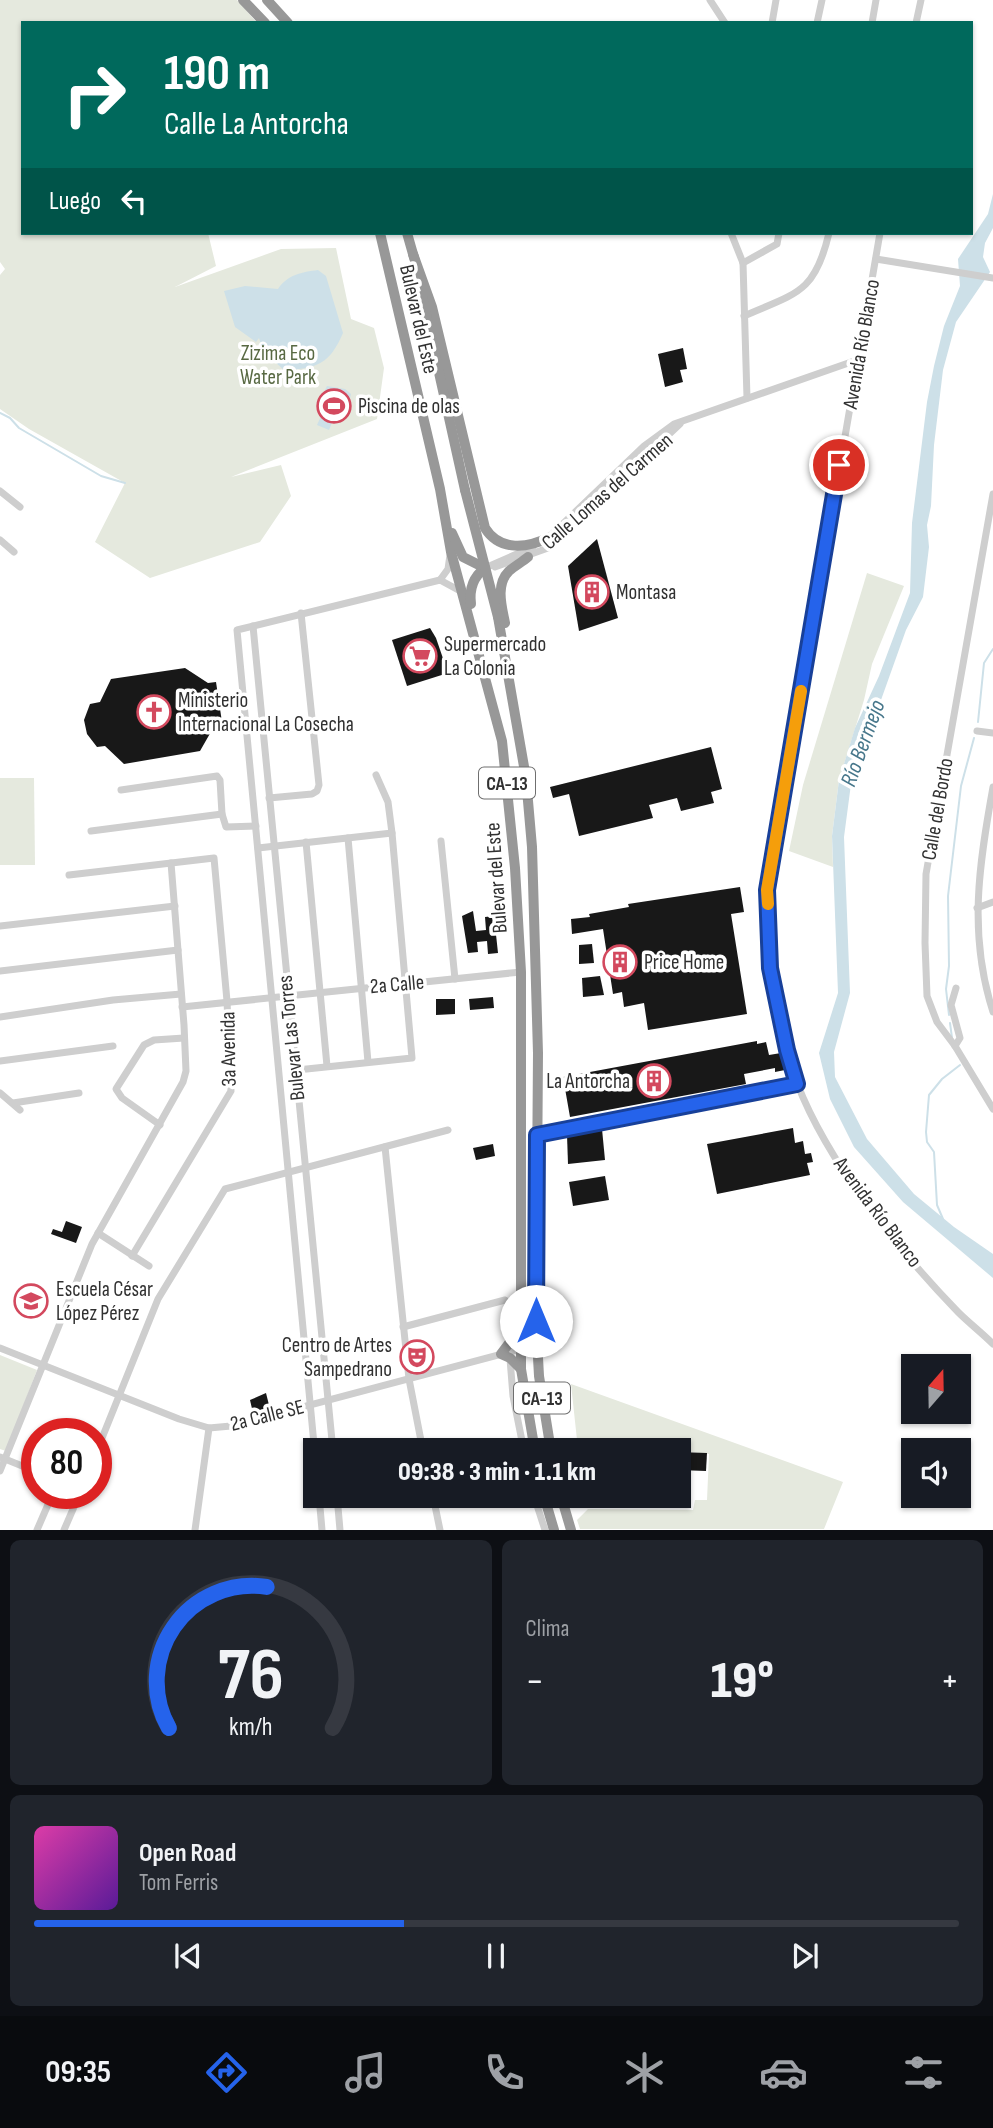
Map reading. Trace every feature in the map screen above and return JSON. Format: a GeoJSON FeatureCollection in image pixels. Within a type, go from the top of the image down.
{"type":"FeatureCollection","features":[{"type":"Feature","properties":{"kind":"highway"},"geometry":{"type":"LineString","coordinates":[[243,0],[263,21]]}},
{"type":"Feature","properties":{"kind":"highway"},"geometry":{"type":"LineString","coordinates":[[267,0],[286,21]]}},
{"type":"Feature","properties":{"kind":"highway","name":"Bulevar del Este"},"geometry":{"type":"LineString","coordinates":[[380,235],[440,489],[451,552],[502,741],[513,836],[521,972],[521,1369],[533,1438]]}},
{"type":"Feature","properties":{"kind":"highway","name":"Bulevar del Este"},"geometry":{"type":"LineString","coordinates":[[408,235],[465,490],[498,617],[526,778],[534,884],[536,1321],[539,1376],[549,1438]]}},
{"type":"Feature","properties":{"kind":"highway"},"geometry":{"type":"LineString","coordinates":[[413,254],[432,307],[480,516],[490,535],[497,541],[518,546],[550,537]]}},
{"type":"Feature","properties":{"kind":"highway"},"geometry":{"type":"LineString","coordinates":[[440,489],[454,537],[463,557],[485,568],[475,579],[470,599],[492,688],[497,722]]}},
{"type":"Feature","properties":{"kind":"highway"},"geometry":{"type":"LineString","coordinates":[[463,557],[473,559],[483,555],[489,547],[490,535]]}},
{"type":"Feature","properties":{"kind":"highway"},"geometry":{"type":"LineString","coordinates":[[528,556],[506,574],[501,595],[530,778],[536,845],[534,884]]}},
{"type":"Feature","properties":{"kind":"highway"},"geometry":{"type":"LineString","coordinates":[[520,1316],[506,1356],[521,1369]]}},
{"type":"Feature","properties":{"kind":"highway"},"geometry":{"type":"LineString","coordinates":[[548,1508],[554,1530]]}},
{"type":"Feature","properties":{"kind":"highway"},"geometry":{"type":"LineString","coordinates":[[565,1508],[571,1530]]}},
{"type":"Feature","properties":{"kind":"street"},"geometry":{"type":"LineString","coordinates":[[710,0],[724,21]]}},
{"type":"Feature","properties":{"kind":"street"},"geometry":{"type":"LineString","coordinates":[[772,21],[776,0]]}},
{"type":"Feature","properties":{"kind":"street"},"geometry":{"type":"LineString","coordinates":[[817,21],[822,0]]}},
{"type":"Feature","properties":{"kind":"street"},"geometry":{"type":"LineString","coordinates":[[872,21],[876,0]]}},
{"type":"Feature","properties":{"kind":"street"},"geometry":{"type":"LineString","coordinates":[[916,21],[921,0]]}},
{"type":"Feature","properties":{"kind":"street"},"geometry":{"type":"LineString","coordinates":[[732,235],[743,263],[747,398]]}},
{"type":"Feature","properties":{"kind":"street"},"geometry":{"type":"LineString","coordinates":[[743,263],[777,244],[779,235]]}},
{"type":"Feature","properties":{"kind":"street"},"geometry":{"type":"LineString","coordinates":[[744,316],[797,293],[811,280],[822,263],[829,235]]}},
{"type":"Feature","properties":{"kind":"street","name":"Avenida Río Blanco"},"geometry":{"type":"LineString","coordinates":[[880,235],[767,890],[770,968],[797,1084],[837,1161],[867,1205],[959,1313],[993,1344]]}},
{"type":"Feature","properties":{"kind":"street"},"geometry":{"type":"LineString","coordinates":[[876,259],[993,278]]}},
{"type":"Feature","properties":{"kind":"street","name":"Calle Lomas del Carmen"},"geometry":{"type":"LineString","coordinates":[[485,568],[550,537],[644,446],[674,424],[857,360]]}},
{"type":"Feature","properties":{"kind":"street","name":"Calle Lomas del Carmen"},"geometry":{"type":"LineString","coordinates":[[485,568],[528,556],[553,543],[680,424]]}},
{"type":"Feature","properties":{"kind":"street"},"geometry":{"type":"LineString","coordinates":[[0,491],[20,508]]}},
{"type":"Feature","properties":{"kind":"street","name":"Calle del Bordo"},"geometry":{"type":"LineString","coordinates":[[993,494],[926,874],[927,996],[937,1022],[955,1046],[993,1109]]}},
{"type":"Feature","properties":{"kind":"street"},"geometry":{"type":"LineString","coordinates":[[0,540],[14,552]]}},
{"type":"Feature","properties":{"kind":"street"},"geometry":{"type":"LineString","coordinates":[[440,580],[447,569],[451,552]]}},
{"type":"Feature","properties":{"kind":"street"},"geometry":{"type":"LineString","coordinates":[[253,626],[440,580],[452,584],[464,594]]}},
{"type":"Feature","properties":{"kind":"street"},"geometry":{"type":"LineString","coordinates":[[269,798],[312,794],[317,791],[319,785],[301,613]]}},
{"type":"Feature","properties":{"kind":"street","name":"Bulevar Las Torres"},"geometry":{"type":"LineString","coordinates":[[314,1438],[237,630],[253,626],[331,1438]]}},
{"type":"Feature","properties":{"kind":"street"},"geometry":{"type":"LineString","coordinates":[[977,731],[993,733]]}},
{"type":"Feature","properties":{"kind":"street"},"geometry":{"type":"LineString","coordinates":[[297,1070],[412,1058],[392,833],[388,802],[376,775]]}},
{"type":"Feature","properties":{"kind":"street"},"geometry":{"type":"LineString","coordinates":[[121,790],[217,776],[220,780],[222,814],[226,827],[256,826]]}},
{"type":"Feature","properties":{"kind":"street"},"geometry":{"type":"LineString","coordinates":[[993,787],[978,869],[977,908],[981,956],[993,1012]]}},
{"type":"Feature","properties":{"kind":"street"},"geometry":{"type":"LineString","coordinates":[[91,831],[222,814]]}},
{"type":"Feature","properties":{"kind":"street"},"geometry":{"type":"LineString","coordinates":[[258,848],[392,833]]}},
{"type":"Feature","properties":{"kind":"street"},"geometry":{"type":"LineString","coordinates":[[348,838],[368,1062]]}},
{"type":"Feature","properties":{"kind":"street"},"geometry":{"type":"LineString","coordinates":[[306,842],[327,1066]]}},
{"type":"Feature","properties":{"kind":"street"},"geometry":{"type":"LineString","coordinates":[[441,842],[455,979]]}},
{"type":"Feature","properties":{"kind":"street","name":"3a Avenida"},"geometry":{"type":"LineString","coordinates":[[132,1255],[227,1100],[232,1081],[214,858],[171,863]]}},
{"type":"Feature","properties":{"kind":"street"},"geometry":{"type":"LineString","coordinates":[[0,1471],[2,1458],[98,1233],[183,1082],[184,1038],[171,863],[69,875]]}},
{"type":"Feature","properties":{"kind":"street"},"geometry":{"type":"LineString","coordinates":[[977,908],[993,902]]}},
{"type":"Feature","properties":{"kind":"street"},"geometry":{"type":"LineString","coordinates":[[0,926],[175,906]]}},
{"type":"Feature","properties":{"kind":"street"},"geometry":{"type":"LineString","coordinates":[[0,971],[178,950]]}},
{"type":"Feature","properties":{"kind":"street","name":"2a Calle"},"geometry":{"type":"LineString","coordinates":[[182,1007],[287,994],[521,972]]}},
{"type":"Feature","properties":{"kind":"street"},"geometry":{"type":"LineString","coordinates":[[955,1046],[960,1038],[951,1005],[956,988]]}},
{"type":"Feature","properties":{"kind":"street"},"geometry":{"type":"LineString","coordinates":[[0,1017],[113,1000],[181,994]]}},
{"type":"Feature","properties":{"kind":"street"},"geometry":{"type":"LineString","coordinates":[[160,1125],[122,1098],[116,1089],[144,1045],[154,1041],[184,1038]]}},
{"type":"Feature","properties":{"kind":"street"},"geometry":{"type":"LineString","coordinates":[[0,1060],[113,1046]]}},
{"type":"Feature","properties":{"kind":"street"},"geometry":{"type":"LineString","coordinates":[[537,1135],[797,1084]]}},
{"type":"Feature","properties":{"kind":"street"},"geometry":{"type":"LineString","coordinates":[[0,1093],[20,1110]]}},
{"type":"Feature","properties":{"kind":"street"},"geometry":{"type":"LineString","coordinates":[[13,1103],[79,1093]]}},
{"type":"Feature","properties":{"kind":"street"},"geometry":{"type":"LineString","coordinates":[[111,1418],[158,1299],[225,1189],[448,1130]]}},
{"type":"Feature","properties":{"kind":"street"},"geometry":{"type":"LineString","coordinates":[[385,1147],[409,1379],[421,1438]]}},
{"type":"Feature","properties":{"kind":"street"},"geometry":{"type":"LineString","coordinates":[[98,1233],[149,1266]]}},
{"type":"Feature","properties":{"kind":"street"},"geometry":{"type":"LineString","coordinates":[[403,1327],[505,1300]]}},
{"type":"Feature","properties":{"kind":"street","name":"2a Calle SE"},"geometry":{"type":"LineString","coordinates":[[0,1348],[119,1397],[209,1427],[231,1426],[506,1356],[521,1349]]}},
{"type":"Feature","properties":{"kind":"street"},"geometry":{"type":"LineString","coordinates":[[506,1356],[521,1438]]}},
{"type":"Feature","properties":{"kind":"street"},"geometry":{"type":"LineString","coordinates":[[195,1530],[209,1427]]}},
{"type":"Feature","properties":{"kind":"street"},"geometry":{"type":"LineString","coordinates":[[2,1458],[21,1466]]}},
{"type":"Feature","properties":{"kind":"street"},"geometry":{"type":"LineString","coordinates":[[320,1508],[322,1530]]}},
{"type":"Feature","properties":{"kind":"street"},"geometry":{"type":"LineString","coordinates":[[338,1508],[340,1530]]}},
{"type":"Feature","properties":{"kind":"street"},"geometry":{"type":"LineString","coordinates":[[435,1508],[440,1530]]}},
{"type":"Feature","properties":{"kind":"street"},"geometry":{"type":"LineString","coordinates":[[538,1508],[545,1530]]}},
{"type":"Feature","properties":{"kind":"street"},"geometry":{"type":"LineString","coordinates":[[37,1530],[46,1509]]}},
{"type":"Feature","properties":{"kind":"street"},"geometry":{"type":"LineString","coordinates":[[64,1530],[73,1509]]}},
{"type":"Feature","properties":{"kind":"green space","name":"Zizima Eco Water Park"},"geometry":{"type":"Polygon","coordinates":[[[0,0],[237,0],[255,21],[21,21],[21,235],[208,235],[216,266],[175,287],[281,249],[336,248],[351,319],[374,328],[384,368],[377,419],[231,477],[281,465],[291,496],[260,542],[150,578],[95,542],[125,483],[29,429],[0,409],[0,275],[5,269],[0,262],[0,0]]]}},
{"type":"Feature","properties":{"kind":"green space"},"geometry":{"type":"Polygon","coordinates":[[[867,573],[904,586],[872,664],[864,700],[839,780],[832,836],[833,867],[789,851],[803,785],[867,573]]]}},
{"type":"Feature","properties":{"kind":"green space"},"geometry":{"type":"Polygon","coordinates":[[[0,778],[34,778],[35,865],[0,865],[0,778]]]}},
{"type":"Feature","properties":{"kind":"green space"},"geometry":{"type":"Polygon","coordinates":[[[0,1355],[37,1370],[6,1451],[0,1449],[0,1355]]]}},
{"type":"Feature","properties":{"kind":"green space"},"geometry":{"type":"Polygon","coordinates":[[[571,1384],[843,1482],[824,1529],[580,1529],[577,1520],[588,1509],[693,1510],[695,1500],[707,1500],[709,1454],[691,1452],[691,1438],[577,1438],[571,1384]]]}},
{"type":"Feature","properties":{"kind":"water","name":"Río Bermejo"},"geometry":{"type":"Polygon","coordinates":[[[993,194],[993,228],[985,243],[983,257],[990,272],[956,322],[943,370],[934,445],[931,506],[927,525],[929,547],[923,597],[906,630],[851,784],[844,837],[850,993],[834,1052],[835,1077],[867,1139],[914,1194],[993,1254],[993,1278],[903,1202],[854,1147],[830,1099],[819,1053],[838,993],[832,836],[839,780],[855,728],[879,676],[910,593],[912,523],[934,366],[944,326],[960,286],[958,259],[988,214],[993,194]]]}},
{"type":"Feature","properties":{"kind":"water"},"geometry":{"type":"Polygon","coordinates":[[[318,270],[326,276],[343,333],[333,352],[321,362],[306,368],[285,371],[263,351],[259,338],[256,342],[235,327],[224,291],[245,286],[278,289],[290,277],[318,270]]]}},
{"type":"Feature","properties":{"kind":"water","name":"Piscina de olas"},"geometry":{"type":"Polygon","coordinates":[[[327,386],[345,389],[351,394],[349,402],[337,410],[329,430],[317,425],[326,405],[323,394],[327,386]]]}},
{"type":"Feature","properties":{"kind":"building"},"geometry":{"type":"Polygon","coordinates":[[[683,348],[687,369],[680,370],[683,382],[665,387],[658,354],[683,348]]]}},
{"type":"Feature","properties":{"kind":"building","name":"Montasa"},"geometry":{"type":"Polygon","coordinates":[[[597,539],[618,618],[579,631],[568,566],[597,539]]]}},
{"type":"Feature","properties":{"kind":"building","name":"Supermercado La Colonia"},"geometry":{"type":"Polygon","coordinates":[[[430,628],[448,673],[407,686],[392,640],[430,628]]]}},
{"type":"Feature","properties":{"kind":"building","name":"Ministerio Internacional La Cosecha"},"geometry":{"type":"Polygon","coordinates":[[[185,668],[208,683],[216,682],[222,722],[216,723],[200,751],[124,764],[105,746],[97,747],[87,734],[84,720],[90,704],[100,702],[111,679],[185,668]]]}},
{"type":"Feature","properties":{"kind":"building"},"geometry":{"type":"Polygon","coordinates":[[[711,747],[722,789],[711,792],[714,803],[681,811],[677,798],[649,805],[653,818],[579,836],[569,794],[553,798],[550,787],[711,747]]]}},
{"type":"Feature","properties":{"kind":"building"},"geometry":{"type":"Polygon","coordinates":[[[740,887],[744,912],[731,914],[747,1014],[648,1030],[644,1003],[624,1007],[622,992],[613,994],[603,929],[572,934],[571,919],[629,907],[628,904],[740,887]]]}},
{"type":"Feature","properties":{"kind":"building"},"geometry":{"type":"Polygon","coordinates":[[[473,911],[476,931],[486,930],[485,917],[494,916],[498,953],[488,954],[487,941],[477,942],[478,952],[468,953],[462,916],[473,911]]]}},
{"type":"Feature","properties":{"kind":"building"},"geometry":{"type":"Polygon","coordinates":[[[592,944],[594,963],[579,964],[579,945],[592,944]]]}},
{"type":"Feature","properties":{"kind":"building"},"geometry":{"type":"Polygon","coordinates":[[[600,976],[604,995],[583,997],[582,978],[600,976]]]}},
{"type":"Feature","properties":{"kind":"building"},"geometry":{"type":"Polygon","coordinates":[[[493,997],[494,1008],[470,1010],[469,999],[493,997]]]}},
{"type":"Feature","properties":{"kind":"building"},"geometry":{"type":"Polygon","coordinates":[[[436,999],[455,999],[455,1014],[436,1015],[436,999]]]}},
{"type":"Feature","properties":{"kind":"building","name":"La Antorcha"},"geometry":{"type":"Polygon","coordinates":[[[757,1041],[757,1044],[766,1042],[769,1055],[781,1053],[785,1070],[775,1072],[775,1068],[744,1074],[746,1084],[570,1117],[563,1077],[757,1041]]]}},
{"type":"Feature","properties":{"kind":"building"},"geometry":{"type":"Polygon","coordinates":[[[793,1128],[795,1143],[803,1141],[805,1154],[811,1153],[813,1162],[807,1163],[810,1175],[717,1194],[707,1144],[793,1128]]]}},
{"type":"Feature","properties":{"kind":"building"},"geometry":{"type":"Polygon","coordinates":[[[602,1129],[605,1160],[568,1164],[567,1135],[602,1129]]]}},
{"type":"Feature","properties":{"kind":"building"},"geometry":{"type":"Polygon","coordinates":[[[493,1144],[495,1156],[476,1160],[473,1148],[493,1144]]]}},
{"type":"Feature","properties":{"kind":"building"},"geometry":{"type":"Polygon","coordinates":[[[605,1176],[609,1200],[573,1206],[569,1182],[605,1176]]]}},
{"type":"Feature","properties":{"kind":"building"},"geometry":{"type":"Polygon","coordinates":[[[66,1221],[82,1227],[76,1243],[51,1234],[53,1229],[62,1232],[66,1221]]]}},
{"type":"Feature","properties":{"kind":"building"},"geometry":{"type":"Polygon","coordinates":[[[266,1393],[270,1409],[253,1413],[250,1400],[266,1393]]]}},
{"type":"Feature","properties":{"kind":"building"},"geometry":{"type":"Polygon","coordinates":[[[691,1452],[707,1453],[706,1471],[691,1470],[691,1452]]]}},
{"type":"Feature","properties":{"kind":"waterway"},"geometry":{"type":"LineString","coordinates":[[0,413],[10,418],[19,428],[101,476],[125,483]]}},
{"type":"Feature","properties":{"kind":"waterway"},"geometry":{"type":"LineString","coordinates":[[978,722],[984,663],[993,649]]}},
{"type":"Feature","properties":{"kind":"waterway"},"geometry":{"type":"LineString","coordinates":[[949,1015],[946,989],[949,966],[948,896],[961,786],[974,738]]}},
{"type":"Feature","properties":{"kind":"waterway"},"geometry":{"type":"LineString","coordinates":[[950,1023],[952,1038]]}},
{"type":"Feature","properties":{"kind":"waterway"},"geometry":{"type":"LineString","coordinates":[[943,1219],[937,1205],[934,1152],[927,1142],[929,1095],[942,1079],[960,1065]]}},
{"type":"Feature","properties":{"kind":"slow traffic"},"geometry":{"type":"LineString","coordinates":[[768,904],[767,890],[801,691]]}},
{"type":"Feature","properties":{"kind":"place","name":"Piscina de olas"},"geometry":{"type":"Point","coordinates":[334,406]}},
{"type":"Feature","properties":{"kind":"place","name":"Montasa"},"geometry":{"type":"Point","coordinates":[592,592]}},
{"type":"Feature","properties":{"kind":"place","name":"Supermercado La Colonia"},"geometry":{"type":"Point","coordinates":[420,656]}},
{"type":"Feature","properties":{"kind":"place","name":"Ministerio Internacional La Cosecha"},"geometry":{"type":"Point","coordinates":[154,712]}},
{"type":"Feature","properties":{"kind":"place","name":"Price Home"},"geometry":{"type":"Point","coordinates":[620,962]}},
{"type":"Feature","properties":{"kind":"place","name":"La Antorcha"},"geometry":{"type":"Point","coordinates":[654,1081]}},
{"type":"Feature","properties":{"kind":"place","name":"Escuela César López Pérez"},"geometry":{"type":"Point","coordinates":[31,1301]}},
{"type":"Feature","properties":{"kind":"place","name":"Centro de Artes Sampedrano"},"geometry":{"type":"Point","coordinates":[417,1357]}},
{"type":"Feature","properties":{"kind":"route"},"geometry":{"type":"LineString","coordinates":[[536,1321],[537,1135],[797,1084],[770,968],[767,890],[839,465]]}}]}
